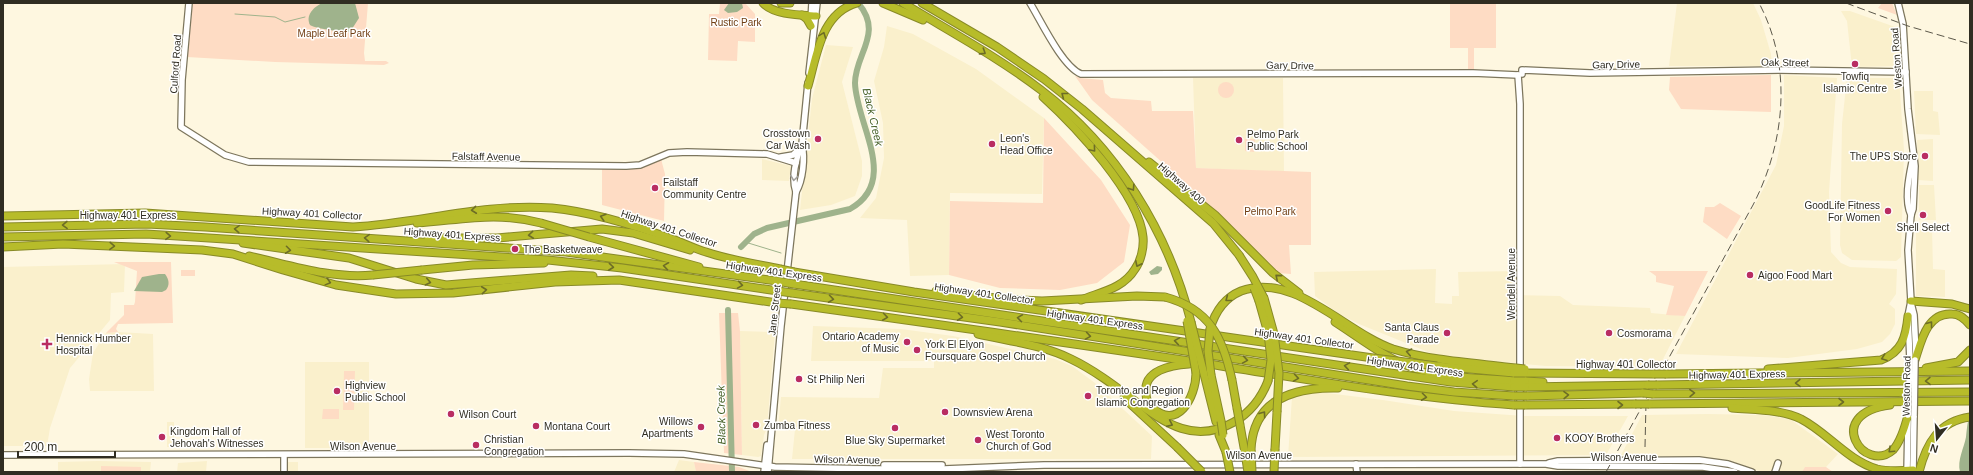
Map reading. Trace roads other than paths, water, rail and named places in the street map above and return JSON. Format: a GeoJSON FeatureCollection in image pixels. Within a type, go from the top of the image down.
{"type":"FeatureCollection","features":[{"type":"Feature","properties":{"kind":"highway"},"geometry":{"type":"LineString","coordinates":[[763,3],[772,10],[814,16]]}},
{"type":"Feature","properties":{"kind":"highway"},"geometry":{"type":"LineString","coordinates":[[781,3],[790,3]]}},
{"type":"Feature","properties":{"kind":"highway"},"geometry":{"type":"LineString","coordinates":[[883,3],[950,31]]}},
{"type":"Feature","properties":{"kind":"highway"},"geometry":{"type":"LineString","coordinates":[[903,3],[1016,73],[1059,104],[1098,143],[1134,191],[1155,227],[1175,272],[1184,298],[1189,322],[1218,421],[1230,472]]}},
{"type":"Feature","properties":{"kind":"highway","name":"Highway 400"},"geometry":{"type":"LineString","coordinates":[[922,3],[980,36],[1044,79],[1095,119],[1212,223],[1238,255],[1261,300],[1271,333]]}},
{"type":"Feature","properties":{"kind":"highway"},"geometry":{"type":"LineString","coordinates":[[932,3],[980,36]]}},
{"type":"Feature","properties":{"kind":"highway"},"geometry":{"type":"LineString","coordinates":[[808,86],[825,30],[831,19],[854,4]]}},
{"type":"Feature","properties":{"kind":"highway"},"geometry":{"type":"LineString","coordinates":[[802,15],[808,19],[811,26]]}},
{"type":"Feature","properties":{"kind":"highway"},"geometry":{"type":"LineString","coordinates":[[1016,73],[1072,123],[1101,158],[1127,196],[1140,223],[1144,238],[1141,258],[1135,270],[1120,285],[1081,300]]}},
{"type":"Feature","properties":{"kind":"highway"},"geometry":{"type":"LineString","coordinates":[[1095,119],[1215,215],[1281,280],[1333,315],[1378,342],[1401,351],[1443,359],[1515,377]]}},
{"type":"Feature","properties":{"kind":"highway","name":"Highway 401 Collector"},"geometry":{"type":"LineString","coordinates":[[3,216],[146,213],[353,227],[378,225],[456,212],[496,208],[553,208],[596,215],[672,239],[706,252],[794,272],[1086,318],[1515,377],[1524,371],[1599,374],[1970,371]]}},
{"type":"Feature","properties":{"kind":"highway"},"geometry":{"type":"LineString","coordinates":[[378,225],[494,215],[510,216],[541,223],[589,238],[719,273]]}},
{"type":"Feature","properties":{"kind":"highway","name":"Highway 401 Express"},"geometry":{"type":"LineString","coordinates":[[3,227],[147,224],[566,252],[777,281],[1451,382],[1515,377],[1525,384],[1577,385],[1969,380]]}},
{"type":"Feature","properties":{"kind":"highway"},"geometry":{"type":"LineString","coordinates":[[406,241],[426,238],[497,238],[602,229],[627,232],[687,249],[706,252]]}},
{"type":"Feature","properties":{"kind":"highway","name":"Highway 401 Express"},"geometry":{"type":"LineString","coordinates":[[3,237],[146,234],[572,262],[1007,323],[1407,386],[1454,392],[1514,396],[1970,392]]}},
{"type":"Feature","properties":{"kind":"highway"},"geometry":{"type":"LineString","coordinates":[[222,239],[250,245],[349,258],[416,279],[446,285],[571,275],[609,277],[619,280],[953,327],[1460,402],[1525,405],[1970,401]]}},
{"type":"Feature","properties":{"kind":"highway"},"geometry":{"type":"LineString","coordinates":[[3,247],[63,244],[202,250],[247,255],[324,274],[357,277],[473,265],[572,262]]}},
{"type":"Feature","properties":{"kind":"highway"},"geometry":{"type":"LineString","coordinates":[[237,255],[283,270],[336,284],[396,294],[453,293],[568,281],[619,280]]}},
{"type":"Feature","properties":{"kind":"highway"},"geometry":{"type":"LineString","coordinates":[[1214,365],[1176,365],[1158,371],[1151,376],[1147,384],[1146,391],[1149,404],[1156,411],[1169,415],[1181,412],[1192,399],[1204,374],[1208,351],[1210,329],[1217,310],[1226,300],[1244,290],[1262,287],[1278,288],[1291,293],[1333,315]]}},
{"type":"Feature","properties":{"kind":"highway"},"geometry":{"type":"LineString","coordinates":[[1262,287],[1300,301],[1397,360],[1415,369],[1452,375],[1515,377]]}},
{"type":"Feature","properties":{"kind":"highway"},"geometry":{"type":"LineString","coordinates":[[898,289],[914,288],[1004,299],[1042,301],[1137,296],[1165,297],[1184,303],[1193,308],[1212,327],[1224,350],[1252,472]]}},
{"type":"Feature","properties":{"kind":"highway"},"geometry":{"type":"LineString","coordinates":[[1911,301],[1952,304],[1970,309]]}},
{"type":"Feature","properties":{"kind":"highway"},"geometry":{"type":"LineString","coordinates":[[1913,360],[1926,331],[1935,318],[1946,314],[1954,314],[1964,318],[1970,325]]}},
{"type":"Feature","properties":{"kind":"highway"},"geometry":{"type":"LineString","coordinates":[[1733,374],[1787,367],[1881,360],[1895,353],[1902,344],[1908,316]]}},
{"type":"Feature","properties":{"kind":"highway"},"geometry":{"type":"LineString","coordinates":[[953,327],[1033,346],[1070,358],[1104,379],[1159,419],[1179,428],[1198,431],[1220,428],[1244,415],[1258,402],[1268,381],[1271,360],[1271,333]]}},
{"type":"Feature","properties":{"kind":"highway"},"geometry":{"type":"LineString","coordinates":[[1271,333],[1279,373],[1274,472]]}},
{"type":"Feature","properties":{"kind":"highway"},"geometry":{"type":"LineString","coordinates":[[1906,371],[1951,365],[1965,357],[1970,350]]}},
{"type":"Feature","properties":{"kind":"highway"},"geometry":{"type":"LineString","coordinates":[[1104,379],[1202,472]]}},
{"type":"Feature","properties":{"kind":"highway"},"geometry":{"type":"LineString","coordinates":[[1248,472],[1248,452],[1253,433],[1260,418],[1270,405],[1295,392],[1309,389],[1365,389]]}},
{"type":"Feature","properties":{"kind":"highway"},"geometry":{"type":"LineString","coordinates":[[1911,415],[1897,444],[1890,453],[1884,456],[1873,457],[1865,454],[1857,448],[1854,440],[1854,429],[1859,419],[1865,414],[1887,406],[1917,402]]}},
{"type":"Feature","properties":{"kind":"highway"},"geometry":{"type":"LineString","coordinates":[[1690,404],[1771,411],[1792,416],[1809,424],[1851,456],[1866,464],[1883,470],[1912,471],[1928,444],[1938,432],[1950,423],[1967,418]]}},
{"type":"Feature","properties":{"kind":"main road","name":"Culford Road"},"geometry":{"type":"LineString","coordinates":[[181,127],[182,80],[189,3]]}},
{"type":"Feature","properties":{"kind":"main road","name":"Jane Street"},"geometry":{"type":"LineString","coordinates":[[766,467],[793,217],[803,157],[802,144],[814,16],[812,3]]}},
{"type":"Feature","properties":{"kind":"main road","name":"Jane Street"},"geometry":{"type":"LineString","coordinates":[[812,42],[811,26],[817,3]]}},
{"type":"Feature","properties":{"kind":"main road","name":"Gary Drive"},"geometry":{"type":"LineString","coordinates":[[1030,3],[1060,53],[1075,71],[1081,74],[1593,73],[1664,71]]}},
{"type":"Feature","properties":{"kind":"main road","name":"Weston Road"},"geometry":{"type":"LineString","coordinates":[[1898,3],[1903,24],[1913,159],[1909,182],[1908,209],[1911,215],[1908,250],[1911,301],[1914,315],[1911,415],[1912,471]]}},
{"type":"Feature","properties":{"kind":"main road","name":"Oak Street"},"geometry":{"type":"LineString","coordinates":[[1664,71],[1779,70],[1906,72]]}},
{"type":"Feature","properties":{"kind":"main road","name":"Wendell Avenue"},"geometry":{"type":"LineString","coordinates":[[1520,73],[1520,464]]}},
{"type":"Feature","properties":{"kind":"main road","name":"Falstaff Avenue"},"geometry":{"type":"LineString","coordinates":[[181,127],[225,155],[249,162],[265,163],[626,166],[640,165],[669,153],[767,154],[796,163]]}},
{"type":"Feature","properties":{"kind":"main road","name":"Jane Street"},"geometry":{"type":"LineString","coordinates":[[796,192],[793,184],[796,163],[802,144]]}},
{"type":"Feature","properties":{"kind":"main road"},"geometry":{"type":"LineString","coordinates":[[778,157],[793,155],[802,144]]}},
{"type":"Feature","properties":{"kind":"main road","name":"Weston Road"},"geometry":{"type":"LineString","coordinates":[[1911,301],[1908,316],[1913,360]]}},
{"type":"Feature","properties":{"kind":"main road","name":"Wilson Avenue"},"geometry":{"type":"LineString","coordinates":[[3,455],[629,453],[684,454],[743,461],[766,467],[1546,464],[1558,466],[1703,467],[1735,472]]}},
{"type":"Feature","properties":{"kind":"main road"},"geometry":{"type":"LineString","coordinates":[[284,455],[284,472]]}},
{"type":"Feature","properties":{"kind":"main road","name":"Wilson Avenue"},"geometry":{"type":"LineString","coordinates":[[1546,464],[1558,461],[1699,460],[1728,464],[1752,472]]}},
{"type":"Feature","properties":{"kind":"main road"},"geometry":{"type":"LineString","coordinates":[[1775,472],[1778,463]]}},
{"type":"Feature","properties":{"kind":"main road"},"geometry":{"type":"LineString","coordinates":[[1356,464],[1356,472]]}},
{"type":"Feature","properties":{"kind":"waterway","name":"Black Creek"},"geometry":{"type":"LineString","coordinates":[[741,247],[754,234],[767,228],[850,209],[865,197],[872,183],[874,168],[872,151],[857,99],[855,83],[856,72],[868,34],[868,24],[865,14],[858,3]]}},
{"type":"Feature","properties":{"kind":"waterway"},"geometry":{"type":"LineString","coordinates":[[235,14],[275,17],[285,22],[305,17]]}},
{"type":"Feature","properties":{"kind":"waterway"},"geometry":{"type":"LineString","coordinates":[[745,242],[781,253]]}},
{"type":"Feature","properties":{"kind":"waterway","name":"Black Creek"},"geometry":{"type":"LineString","coordinates":[[728,310],[732,472]]}},
{"type":"Feature","properties":{"kind":"railway"},"geometry":{"type":"LineString","coordinates":[[1606,472],[1753,205],[1764,181],[1778,131],[1781,105],[1777,53],[1770,28],[1759,3]]}},
{"type":"Feature","properties":{"kind":"railway"},"geometry":{"type":"LineString","coordinates":[[1846,3],[1908,26],[1970,44]]}},
{"type":"Feature","properties":{"kind":"railway"},"geometry":{"type":"LineString","coordinates":[[1645,447],[1646,403]]}},
{"type":"Feature","properties":{"kind":"place","name":"Towfiq Islamic Centre"},"geometry":{"type":"Point","coordinates":[1855,64]}},
{"type":"Feature","properties":{"kind":"place","name":"Crosstown Car Wash"},"geometry":{"type":"Point","coordinates":[818,139]}},
{"type":"Feature","properties":{"kind":"place","name":"Pelmo Park Public School"},"geometry":{"type":"Point","coordinates":[1239,140]}},
{"type":"Feature","properties":{"kind":"place","name":"Leon's Head Office"},"geometry":{"type":"Point","coordinates":[992,144]}},
{"type":"Feature","properties":{"kind":"place","name":"The UPS Store"},"geometry":{"type":"Point","coordinates":[1925,156]}},
{"type":"Feature","properties":{"kind":"place","name":"Failstaff Community Centre"},"geometry":{"type":"Point","coordinates":[655,188]}},
{"type":"Feature","properties":{"kind":"place","name":"GoodLife Fitness For Women"},"geometry":{"type":"Point","coordinates":[1888,211]}},
{"type":"Feature","properties":{"kind":"place","name":"Shell Select"},"geometry":{"type":"Point","coordinates":[1923,215]}},
{"type":"Feature","properties":{"kind":"place","name":"The Basketweave"},"geometry":{"type":"Point","coordinates":[515,249]}},
{"type":"Feature","properties":{"kind":"place","name":"Aigoo Food Mart"},"geometry":{"type":"Point","coordinates":[1750,275]}},
{"type":"Feature","properties":{"kind":"place","name":"Santa Claus Parade"},"geometry":{"type":"Point","coordinates":[1447,333]}},
{"type":"Feature","properties":{"kind":"place","name":"Cosmorama"},"geometry":{"type":"Point","coordinates":[1609,333]}},
{"type":"Feature","properties":{"kind":"place","name":"Ontario Academy of Music"},"geometry":{"type":"Point","coordinates":[907,342]}},
{"type":"Feature","properties":{"kind":"place","name":"Hennick Humber Hospital"},"geometry":{"type":"Point","coordinates":[47,344]}},
{"type":"Feature","properties":{"kind":"place","name":"York El Elyon Foursquare Gospel Church"},"geometry":{"type":"Point","coordinates":[917,350]}},
{"type":"Feature","properties":{"kind":"place","name":"St Philip Neri"},"geometry":{"type":"Point","coordinates":[799,379]}},
{"type":"Feature","properties":{"kind":"place","name":"Highview Public School"},"geometry":{"type":"Point","coordinates":[337,391]}},
{"type":"Feature","properties":{"kind":"place","name":"Toronto and Region Islamic Congregation"},"geometry":{"type":"Point","coordinates":[1088,396]}},
{"type":"Feature","properties":{"kind":"place","name":"Downsview Arena"},"geometry":{"type":"Point","coordinates":[945,412]}},
{"type":"Feature","properties":{"kind":"place","name":"Wilson Court"},"geometry":{"type":"Point","coordinates":[451,414]}},
{"type":"Feature","properties":{"kind":"place","name":"Zumba Fitness"},"geometry":{"type":"Point","coordinates":[756,425]}},
{"type":"Feature","properties":{"kind":"place","name":"Montana Court"},"geometry":{"type":"Point","coordinates":[536,426]}},
{"type":"Feature","properties":{"kind":"place","name":"Willows Apartments"},"geometry":{"type":"Point","coordinates":[701,427]}},
{"type":"Feature","properties":{"kind":"place","name":"Blue Sky Supermarket"},"geometry":{"type":"Point","coordinates":[895,428]}},
{"type":"Feature","properties":{"kind":"place","name":"Kingdom Hall of Jehovah's Witnesses"},"geometry":{"type":"Point","coordinates":[162,437]}},
{"type":"Feature","properties":{"kind":"place","name":"KOOY Brothers"},"geometry":{"type":"Point","coordinates":[1557,438]}},
{"type":"Feature","properties":{"kind":"place","name":"West Toronto Church of God"},"geometry":{"type":"Point","coordinates":[978,440]}},
{"type":"Feature","properties":{"kind":"place","name":"Christian Congregation"},"geometry":{"type":"Point","coordinates":[476,445]}},
{"type":"Feature","properties":{"kind":"park label","name":"Rustic Park"},"geometry":{"type":"Point","coordinates":[736,22]}},
{"type":"Feature","properties":{"kind":"park label","name":"Maple Leaf Park"},"geometry":{"type":"Point","coordinates":[334,33]}},
{"type":"Feature","properties":{"kind":"park label","name":"Pelmo Park"},"geometry":{"type":"Point","coordinates":[1270,211]}}]}
